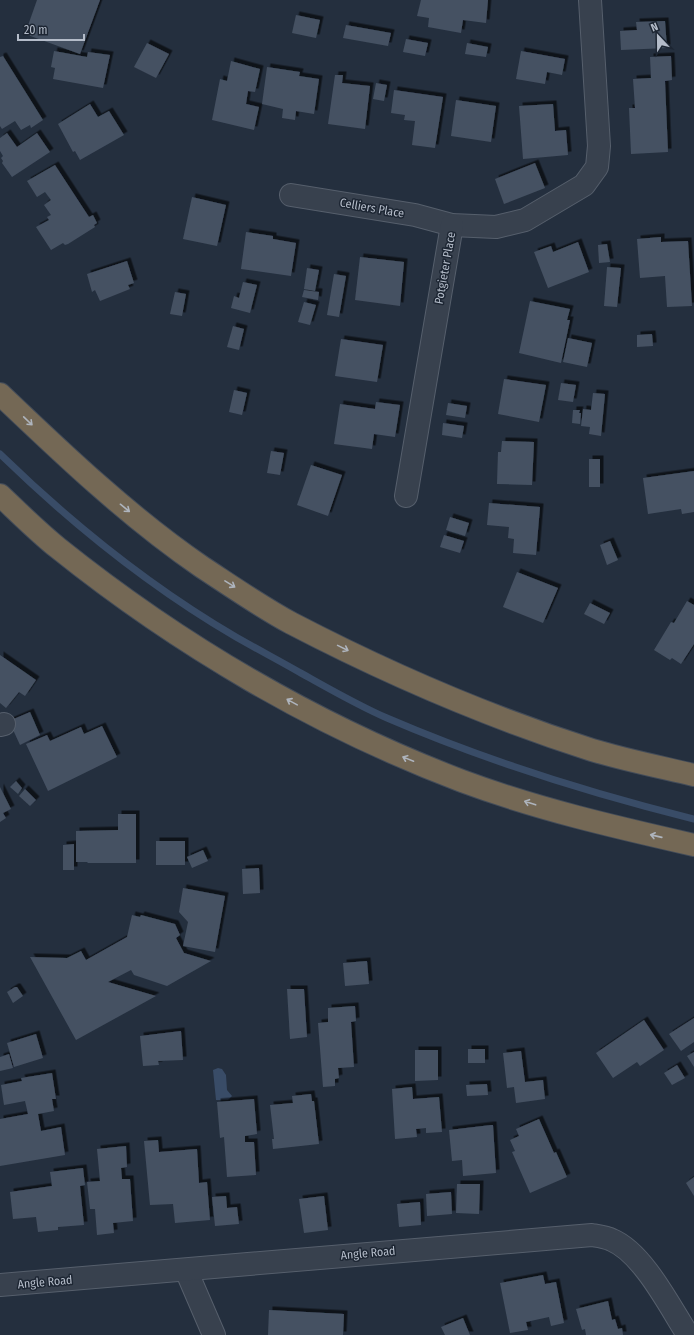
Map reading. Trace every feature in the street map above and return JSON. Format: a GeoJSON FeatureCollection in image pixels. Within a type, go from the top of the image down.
{"type":"FeatureCollection","features":[{"type":"Feature","properties":{"kind":"highway"},"geometry":{"type":"LineString","coordinates":[[0,394],[56,448],[124,508],[201,566],[290,622],[384,668],[489,714],[594,750],[694,775]]}},
{"type":"Feature","properties":{"kind":"highway"},"geometry":{"type":"LineString","coordinates":[[0,495],[57,548],[138,608],[222,664],[310,712],[381,747],[462,781],[580,819],[694,845]]}},
{"type":"Feature","properties":{"kind":"street","name":"Potgieter Place"},"geometry":{"type":"LineString","coordinates":[[406,496],[452,225],[496,227],[525,220],[584,185],[597,167],[599,146],[590,0]]}},
{"type":"Feature","properties":{"kind":"street","name":"Celliers Place"},"geometry":{"type":"LineString","coordinates":[[291,194],[415,215],[452,225]]}},
{"type":"Feature","properties":{"kind":"street","name":"Angle Road"},"geometry":{"type":"LineString","coordinates":[[0,1285],[592,1235],[612,1240],[629,1251],[645,1268],[688,1335]]}},
{"type":"Feature","properties":{"kind":"street"},"geometry":{"type":"LineString","coordinates":[[186,1270],[214,1335]]}},
{"type":"Feature","properties":{"kind":"water"},"geometry":{"type":"Polygon","coordinates":[[[218,1068],[222,1069],[226,1075],[227,1090],[232,1096],[228,1100],[216,1100],[213,1070],[218,1068]]]}},
{"type":"Feature","properties":{"kind":"building"},"geometry":{"type":"Polygon","coordinates":[[[37,0],[100,0],[80,54],[25,34],[37,0]]]}},
{"type":"Feature","properties":{"kind":"building"},"geometry":{"type":"Polygon","coordinates":[[[421,0],[488,0],[486,23],[463,20],[461,33],[428,27],[429,18],[417,16],[421,0]]]}},
{"type":"Feature","properties":{"kind":"building"},"geometry":{"type":"Polygon","coordinates":[[[296,15],[320,20],[316,38],[292,33],[296,15]]]}},
{"type":"Feature","properties":{"kind":"building"},"geometry":{"type":"Polygon","coordinates":[[[665,21],[667,48],[621,50],[620,31],[637,30],[636,22],[665,21]]]}},
{"type":"Feature","properties":{"kind":"building"},"geometry":{"type":"Polygon","coordinates":[[[346,25],[391,33],[388,46],[343,38],[346,25]]]}},
{"type":"Feature","properties":{"kind":"building"},"geometry":{"type":"Polygon","coordinates":[[[406,39],[428,43],[425,56],[403,52],[406,39]]]}},
{"type":"Feature","properties":{"kind":"building"},"geometry":{"type":"Polygon","coordinates":[[[147,43],[169,54],[156,78],[134,67],[147,43]]]}},
{"type":"Feature","properties":{"kind":"building"},"geometry":{"type":"Polygon","coordinates":[[[467,43],[488,47],[486,57],[465,54],[467,43]]]}},
{"type":"Feature","properties":{"kind":"building"},"geometry":{"type":"Polygon","coordinates":[[[54,51],[87,57],[88,52],[110,55],[103,88],[53,79],[55,68],[51,67],[54,51]]]}},
{"type":"Feature","properties":{"kind":"building"},"geometry":{"type":"Polygon","coordinates":[[[521,51],[565,59],[562,75],[547,72],[545,84],[516,79],[521,51]]]}},
{"type":"Feature","properties":{"kind":"building"},"geometry":{"type":"Polygon","coordinates":[[[3,56],[43,120],[31,128],[30,125],[21,130],[15,121],[2,129],[0,126],[0,57],[3,56]]]}},
{"type":"Feature","properties":{"kind":"building"},"geometry":{"type":"Polygon","coordinates":[[[671,56],[672,80],[665,81],[668,152],[631,154],[629,108],[635,108],[633,79],[651,78],[650,57],[671,56]]]}},
{"type":"Feature","properties":{"kind":"building"},"geometry":{"type":"Polygon","coordinates":[[[231,61],[260,69],[255,92],[248,91],[246,104],[259,107],[254,130],[212,120],[220,79],[227,81],[231,61]]]}},
{"type":"Feature","properties":{"kind":"building"},"geometry":{"type":"Polygon","coordinates":[[[267,67],[300,72],[299,76],[319,79],[314,114],[296,111],[295,120],[282,118],[283,109],[262,104],[267,67]]]}},
{"type":"Feature","properties":{"kind":"building"},"geometry":{"type":"Polygon","coordinates":[[[335,75],[343,75],[342,83],[370,86],[365,129],[328,124],[335,75]]]}},
{"type":"Feature","properties":{"kind":"building"},"geometry":{"type":"Polygon","coordinates":[[[376,83],[387,85],[384,101],[373,99],[376,83]]]}},
{"type":"Feature","properties":{"kind":"building"},"geometry":{"type":"Polygon","coordinates":[[[394,90],[443,97],[435,148],[412,145],[415,121],[404,120],[405,115],[391,113],[394,90]]]}},
{"type":"Feature","properties":{"kind":"building"},"geometry":{"type":"Polygon","coordinates":[[[456,100],[496,106],[491,142],[451,136],[456,100]]]}},
{"type":"Feature","properties":{"kind":"building"},"geometry":{"type":"Polygon","coordinates":[[[90,104],[98,117],[109,111],[124,135],[80,160],[75,151],[73,152],[58,124],[90,104]]]}},
{"type":"Feature","properties":{"kind":"building"},"geometry":{"type":"Polygon","coordinates":[[[553,104],[555,131],[566,130],[568,155],[523,159],[519,106],[553,104]]]}},
{"type":"Feature","properties":{"kind":"building"},"geometry":{"type":"Polygon","coordinates":[[[7,133],[17,147],[37,133],[50,152],[12,177],[2,163],[3,161],[1,158],[3,156],[0,151],[0,138],[7,133]]]}},
{"type":"Feature","properties":{"kind":"building"},"geometry":{"type":"Polygon","coordinates":[[[535,163],[545,188],[504,204],[495,179],[535,163]]]}},
{"type":"Feature","properties":{"kind":"building"},"geometry":{"type":"Polygon","coordinates":[[[55,165],[89,217],[93,215],[97,223],[94,225],[95,227],[68,244],[65,245],[63,243],[51,250],[36,227],[49,220],[47,217],[51,215],[44,205],[51,200],[45,192],[37,197],[27,181],[55,165]]]}},
{"type":"Feature","properties":{"kind":"building"},"geometry":{"type":"Polygon","coordinates":[[[192,197],[226,205],[217,246],[183,239],[192,197]]]}},
{"type":"Feature","properties":{"kind":"building"},"geometry":{"type":"Polygon","coordinates":[[[246,232],[273,236],[273,239],[296,243],[291,276],[241,269],[246,232]]]}},
{"type":"Feature","properties":{"kind":"building"},"geometry":{"type":"Polygon","coordinates":[[[661,237],[661,242],[688,241],[692,306],[667,307],[665,276],[640,278],[637,239],[661,237]]]}},
{"type":"Feature","properties":{"kind":"building"},"geometry":{"type":"Polygon","coordinates":[[[578,242],[589,272],[548,288],[534,252],[551,246],[553,252],[578,242]]]}},
{"type":"Feature","properties":{"kind":"building"},"geometry":{"type":"Polygon","coordinates":[[[607,244],[610,262],[599,263],[598,245],[607,244]]]}},
{"type":"Feature","properties":{"kind":"building"},"geometry":{"type":"Polygon","coordinates":[[[360,257],[404,262],[400,306],[355,300],[360,257]]]}},
{"type":"Feature","properties":{"kind":"building"},"geometry":{"type":"Polygon","coordinates":[[[127,261],[134,283],[128,285],[130,289],[100,301],[95,290],[92,292],[87,274],[127,261]]]}},
{"type":"Feature","properties":{"kind":"building"},"geometry":{"type":"Polygon","coordinates":[[[607,267],[621,268],[617,307],[604,306],[607,267]]]}},
{"type":"Feature","properties":{"kind":"building"},"geometry":{"type":"Polygon","coordinates":[[[307,268],[319,270],[315,291],[304,289],[307,268]]]}},
{"type":"Feature","properties":{"kind":"building"},"geometry":{"type":"Polygon","coordinates":[[[334,274],[346,276],[339,317],[327,315],[334,274]]]}},
{"type":"Feature","properties":{"kind":"building"},"geometry":{"type":"Polygon","coordinates":[[[243,282],[257,285],[250,313],[231,308],[234,296],[239,298],[243,282]]]}},
{"type":"Feature","properties":{"kind":"building"},"geometry":{"type":"Polygon","coordinates":[[[304,290],[319,292],[318,300],[302,297],[304,290]]]}},
{"type":"Feature","properties":{"kind":"building"},"geometry":{"type":"Polygon","coordinates":[[[175,292],[186,294],[182,316],[170,314],[175,292]]]}},
{"type":"Feature","properties":{"kind":"building"},"geometry":{"type":"Polygon","coordinates":[[[530,301],[570,309],[567,320],[570,320],[561,363],[519,353],[530,301]]]}},
{"type":"Feature","properties":{"kind":"building"},"geometry":{"type":"Polygon","coordinates":[[[304,302],[316,305],[310,325],[298,322],[304,302]]]}},
{"type":"Feature","properties":{"kind":"building"},"geometry":{"type":"Polygon","coordinates":[[[233,326],[244,329],[239,350],[227,347],[233,326]]]}},
{"type":"Feature","properties":{"kind":"building"},"geometry":{"type":"Polygon","coordinates":[[[652,334],[653,346],[637,347],[637,335],[652,334]]]}},
{"type":"Feature","properties":{"kind":"building"},"geometry":{"type":"Polygon","coordinates":[[[568,338],[592,343],[587,367],[563,362],[568,338]]]}},
{"type":"Feature","properties":{"kind":"building"},"geometry":{"type":"Polygon","coordinates":[[[341,339],[383,345],[377,382],[335,376],[341,339]]]}},
{"type":"Feature","properties":{"kind":"building"},"geometry":{"type":"Polygon","coordinates":[[[504,379],[546,385],[539,422],[498,414],[504,379]]]}},
{"type":"Feature","properties":{"kind":"building"},"geometry":{"type":"Polygon","coordinates":[[[561,383],[576,385],[573,402],[558,400],[561,383]]]}},
{"type":"Feature","properties":{"kind":"building"},"geometry":{"type":"Polygon","coordinates":[[[234,390],[247,393],[242,415],[229,412],[234,390]]]}},
{"type":"Feature","properties":{"kind":"building"},"geometry":{"type":"Polygon","coordinates":[[[593,393],[605,394],[601,436],[589,434],[590,427],[581,426],[583,409],[591,410],[593,393]]]}},
{"type":"Feature","properties":{"kind":"building"},"geometry":{"type":"Polygon","coordinates":[[[376,402],[400,405],[395,437],[374,434],[372,449],[334,444],[340,404],[375,409],[376,402]]]}},
{"type":"Feature","properties":{"kind":"building"},"geometry":{"type":"Polygon","coordinates":[[[448,403],[467,406],[465,418],[446,415],[448,403]]]}},
{"type":"Feature","properties":{"kind":"building"},"geometry":{"type":"Polygon","coordinates":[[[573,410],[580,410],[580,424],[572,423],[573,410]]]}},
{"type":"Feature","properties":{"kind":"building"},"geometry":{"type":"Polygon","coordinates":[[[443,423],[464,426],[462,438],[442,435],[443,423]]]}},
{"type":"Feature","properties":{"kind":"building"},"geometry":{"type":"Polygon","coordinates":[[[502,441],[534,442],[532,485],[497,484],[498,452],[501,452],[502,441]]]}},
{"type":"Feature","properties":{"kind":"building"},"geometry":{"type":"Polygon","coordinates":[[[271,451],[284,453],[280,475],[267,473],[271,451]]]}},
{"type":"Feature","properties":{"kind":"building"},"geometry":{"type":"Polygon","coordinates":[[[589,459],[600,459],[600,487],[589,487],[589,459]]]}},
{"type":"Feature","properties":{"kind":"building"},"geometry":{"type":"Polygon","coordinates":[[[311,465],[342,475],[328,516],[297,505],[311,465]]]}},
{"type":"Feature","properties":{"kind":"building"},"geometry":{"type":"Polygon","coordinates":[[[694,471],[694,512],[682,514],[681,509],[648,514],[643,478],[694,471]]]}},
{"type":"Feature","properties":{"kind":"building"},"geometry":{"type":"Polygon","coordinates":[[[489,503],[540,507],[536,555],[513,553],[514,539],[508,538],[509,527],[487,525],[489,503]]]}},
{"type":"Feature","properties":{"kind":"building"},"geometry":{"type":"Polygon","coordinates":[[[450,517],[469,523],[465,536],[446,530],[450,517]]]}},
{"type":"Feature","properties":{"kind":"building"},"geometry":{"type":"Polygon","coordinates":[[[444,535],[464,541],[460,553],[440,547],[444,535]]]}},
{"type":"Feature","properties":{"kind":"building"},"geometry":{"type":"Polygon","coordinates":[[[610,541],[618,560],[607,565],[600,545],[610,541]]]}},
{"type":"Feature","properties":{"kind":"building"},"geometry":{"type":"Polygon","coordinates":[[[517,572],[558,588],[543,623],[503,607],[517,572]]]}},
{"type":"Feature","properties":{"kind":"building"},"geometry":{"type":"Polygon","coordinates":[[[687,601],[694,605],[694,644],[681,664],[672,658],[670,660],[654,650],[671,622],[674,623],[687,601]]]}},
{"type":"Feature","properties":{"kind":"building"},"geometry":{"type":"Polygon","coordinates":[[[590,603],[610,613],[604,624],[584,614],[590,603]]]}},
{"type":"Feature","properties":{"kind":"building"},"geometry":{"type":"Polygon","coordinates":[[[0,655],[36,680],[25,696],[19,692],[6,708],[0,703],[0,655]]]}},
{"type":"Feature","properties":{"kind":"building"},"geometry":{"type":"Polygon","coordinates":[[[30,712],[40,735],[20,745],[9,721],[30,712]]]}},
{"type":"Feature","properties":{"kind":"building"},"geometry":{"type":"Polygon","coordinates":[[[102,726],[117,757],[48,791],[26,744],[47,735],[50,741],[81,727],[84,734],[102,726]]]}},
{"type":"Feature","properties":{"kind":"building"},"geometry":{"type":"Polygon","coordinates":[[[16,781],[22,788],[18,794],[10,787],[16,781]]]}},
{"type":"Feature","properties":{"kind":"building"},"geometry":{"type":"Polygon","coordinates":[[[0,787],[11,809],[3,813],[6,818],[0,822],[0,787]]]}},
{"type":"Feature","properties":{"kind":"building"},"geometry":{"type":"Polygon","coordinates":[[[25,789],[36,800],[30,806],[19,796],[25,789]]]}},
{"type":"Feature","properties":{"kind":"building"},"geometry":{"type":"Polygon","coordinates":[[[118,814],[136,814],[136,863],[76,862],[76,831],[118,830],[118,814]]]}},
{"type":"Feature","properties":{"kind":"building"},"geometry":{"type":"Polygon","coordinates":[[[156,841],[185,841],[185,865],[156,865],[156,841]]]}},
{"type":"Feature","properties":{"kind":"building"},"geometry":{"type":"Polygon","coordinates":[[[74,844],[74,870],[63,870],[63,845],[74,844]]]}},
{"type":"Feature","properties":{"kind":"building"},"geometry":{"type":"Polygon","coordinates":[[[203,850],[208,861],[192,868],[187,857],[203,850]]]}},
{"type":"Feature","properties":{"kind":"building"},"geometry":{"type":"Polygon","coordinates":[[[259,868],[260,893],[243,894],[242,869],[259,868]]]}},
{"type":"Feature","properties":{"kind":"building"},"geometry":{"type":"Polygon","coordinates":[[[183,888],[225,896],[215,952],[183,946],[188,922],[179,912],[183,888]]]}},
{"type":"Feature","properties":{"kind":"building"},"geometry":{"type":"Polygon","coordinates":[[[132,915],[140,917],[141,915],[175,924],[180,935],[176,938],[184,953],[211,961],[167,986],[134,975],[131,970],[108,982],[156,996],[76,1040],[30,957],[67,958],[81,951],[86,960],[127,937],[132,915]]]}},
{"type":"Feature","properties":{"kind":"building"},"geometry":{"type":"Polygon","coordinates":[[[367,961],[369,984],[345,986],[343,963],[367,961]]]}},
{"type":"Feature","properties":{"kind":"building"},"geometry":{"type":"Polygon","coordinates":[[[17,987],[23,996],[13,1003],[7,992],[17,987]]]}},
{"type":"Feature","properties":{"kind":"building"},"geometry":{"type":"Polygon","coordinates":[[[287,989],[304,989],[307,1037],[290,1039],[287,989]]]}},
{"type":"Feature","properties":{"kind":"building"},"geometry":{"type":"Polygon","coordinates":[[[355,1006],[356,1021],[351,1022],[354,1067],[338,1068],[339,1078],[335,1079],[335,1086],[323,1087],[318,1023],[328,1022],[328,1008],[355,1006]]]}},
{"type":"Feature","properties":{"kind":"building"},"geometry":{"type":"Polygon","coordinates":[[[694,1018],[694,1042],[681,1051],[669,1034],[694,1018]]]}},
{"type":"Feature","properties":{"kind":"building"},"geometry":{"type":"Polygon","coordinates":[[[644,1020],[664,1050],[640,1066],[637,1062],[613,1078],[596,1053],[644,1020]]]}},
{"type":"Feature","properties":{"kind":"building"},"geometry":{"type":"Polygon","coordinates":[[[181,1031],[183,1060],[158,1061],[159,1065],[143,1066],[140,1036],[181,1031]]]}},
{"type":"Feature","properties":{"kind":"building"},"geometry":{"type":"Polygon","coordinates":[[[36,1034],[43,1058],[14,1067],[7,1043],[36,1034]]]}},
{"type":"Feature","properties":{"kind":"building"},"geometry":{"type":"Polygon","coordinates":[[[468,1049],[485,1049],[485,1063],[468,1063],[468,1049]]]}},
{"type":"Feature","properties":{"kind":"building"},"geometry":{"type":"Polygon","coordinates":[[[415,1050],[438,1050],[438,1080],[415,1081],[415,1050]]]}},
{"type":"Feature","properties":{"kind":"building"},"geometry":{"type":"Polygon","coordinates":[[[521,1051],[525,1082],[543,1080],[545,1099],[516,1103],[514,1087],[507,1088],[503,1053],[521,1051]]]}},
{"type":"Feature","properties":{"kind":"building"},"geometry":{"type":"Polygon","coordinates":[[[694,1052],[694,1067],[687,1056],[694,1052]]]}},
{"type":"Feature","properties":{"kind":"building"},"geometry":{"type":"Polygon","coordinates":[[[9,1054],[13,1068],[0,1071],[0,1057],[9,1054]]]}},
{"type":"Feature","properties":{"kind":"building"},"geometry":{"type":"Polygon","coordinates":[[[677,1065],[685,1078],[672,1085],[664,1073],[677,1065]]]}},
{"type":"Feature","properties":{"kind":"building"},"geometry":{"type":"Polygon","coordinates":[[[52,1073],[56,1099],[52,1099],[54,1111],[38,1114],[41,1131],[61,1127],[65,1155],[0,1166],[0,1119],[28,1114],[25,1101],[4,1105],[1,1085],[22,1081],[21,1078],[52,1073]]]}},
{"type":"Feature","properties":{"kind":"building"},"geometry":{"type":"Polygon","coordinates":[[[487,1084],[488,1095],[467,1096],[466,1085],[487,1084]]]}},
{"type":"Feature","properties":{"kind":"building"},"geometry":{"type":"Polygon","coordinates":[[[412,1087],[413,1099],[439,1097],[442,1132],[426,1133],[426,1128],[416,1129],[417,1137],[395,1139],[392,1089],[412,1087]]]}},
{"type":"Feature","properties":{"kind":"building"},"geometry":{"type":"Polygon","coordinates":[[[311,1094],[312,1101],[314,1101],[319,1144],[273,1149],[272,1139],[274,1139],[270,1105],[293,1103],[292,1096],[311,1094]]]}},
{"type":"Feature","properties":{"kind":"building"},"geometry":{"type":"Polygon","coordinates":[[[254,1099],[257,1134],[245,1136],[245,1142],[254,1142],[256,1175],[227,1177],[224,1137],[220,1138],[217,1102],[254,1099]]]}},
{"type":"Feature","properties":{"kind":"building"},"geometry":{"type":"Polygon","coordinates":[[[539,1119],[554,1153],[556,1152],[567,1177],[530,1193],[512,1152],[515,1151],[510,1140],[519,1136],[516,1129],[539,1119]]]}},
{"type":"Feature","properties":{"kind":"building"},"geometry":{"type":"Polygon","coordinates":[[[493,1125],[496,1173],[463,1176],[462,1160],[452,1161],[449,1130],[493,1125]]]}},
{"type":"Feature","properties":{"kind":"building"},"geometry":{"type":"Polygon","coordinates":[[[158,1140],[159,1152],[197,1149],[199,1183],[207,1182],[210,1220],[175,1223],[173,1204],[150,1205],[144,1141],[158,1140]]]}},
{"type":"Feature","properties":{"kind":"building"},"geometry":{"type":"Polygon","coordinates":[[[126,1146],[127,1167],[121,1168],[122,1179],[130,1179],[133,1221],[113,1223],[114,1233],[97,1235],[95,1209],[90,1209],[87,1182],[100,1181],[97,1149],[126,1146]]]}},
{"type":"Feature","properties":{"kind":"building"},"geometry":{"type":"Polygon","coordinates":[[[83,1168],[85,1185],[80,1186],[84,1225],[58,1227],[58,1230],[38,1232],[36,1217],[13,1219],[10,1192],[52,1186],[50,1172],[83,1168]]]}},
{"type":"Feature","properties":{"kind":"building"},"geometry":{"type":"Polygon","coordinates":[[[694,1177],[694,1196],[686,1183],[694,1177]]]}},
{"type":"Feature","properties":{"kind":"building"},"geometry":{"type":"Polygon","coordinates":[[[457,1184],[480,1184],[479,1214],[456,1213],[457,1184]]]}},
{"type":"Feature","properties":{"kind":"building"},"geometry":{"type":"Polygon","coordinates":[[[451,1192],[452,1214],[427,1216],[426,1194],[451,1192]]]}},
{"type":"Feature","properties":{"kind":"building"},"geometry":{"type":"Polygon","coordinates":[[[226,1196],[227,1208],[237,1207],[239,1224],[215,1226],[212,1197],[226,1196]]]}},
{"type":"Feature","properties":{"kind":"building"},"geometry":{"type":"Polygon","coordinates":[[[324,1196],[328,1230],[304,1233],[299,1199],[324,1196]]]}},
{"type":"Feature","properties":{"kind":"building"},"geometry":{"type":"Polygon","coordinates":[[[420,1202],[421,1225],[399,1227],[397,1204],[420,1202]]]}},
{"type":"Feature","properties":{"kind":"building"},"geometry":{"type":"Polygon","coordinates":[[[543,1275],[545,1284],[556,1282],[564,1323],[551,1326],[549,1317],[526,1322],[528,1330],[510,1333],[500,1283],[543,1275]]]}},
{"type":"Feature","properties":{"kind":"building"},"geometry":{"type":"Polygon","coordinates":[[[608,1301],[612,1320],[615,1319],[618,1329],[622,1328],[623,1335],[586,1335],[585,1329],[582,1330],[576,1309],[608,1301]]]}},
{"type":"Feature","properties":{"kind":"building"},"geometry":{"type":"Polygon","coordinates":[[[269,1310],[344,1314],[343,1335],[268,1335],[269,1310]]]}},
{"type":"Feature","properties":{"kind":"building"},"geometry":{"type":"Polygon","coordinates":[[[463,1318],[470,1335],[445,1335],[441,1327],[463,1318]]]}},
{"type":"Feature","properties":{"kind":"waterway"},"geometry":{"type":"LineString","coordinates":[[0,454],[83,529],[113,553],[174,597],[236,637],[354,702],[425,734],[500,762],[577,787],[694,819]]}}]}
